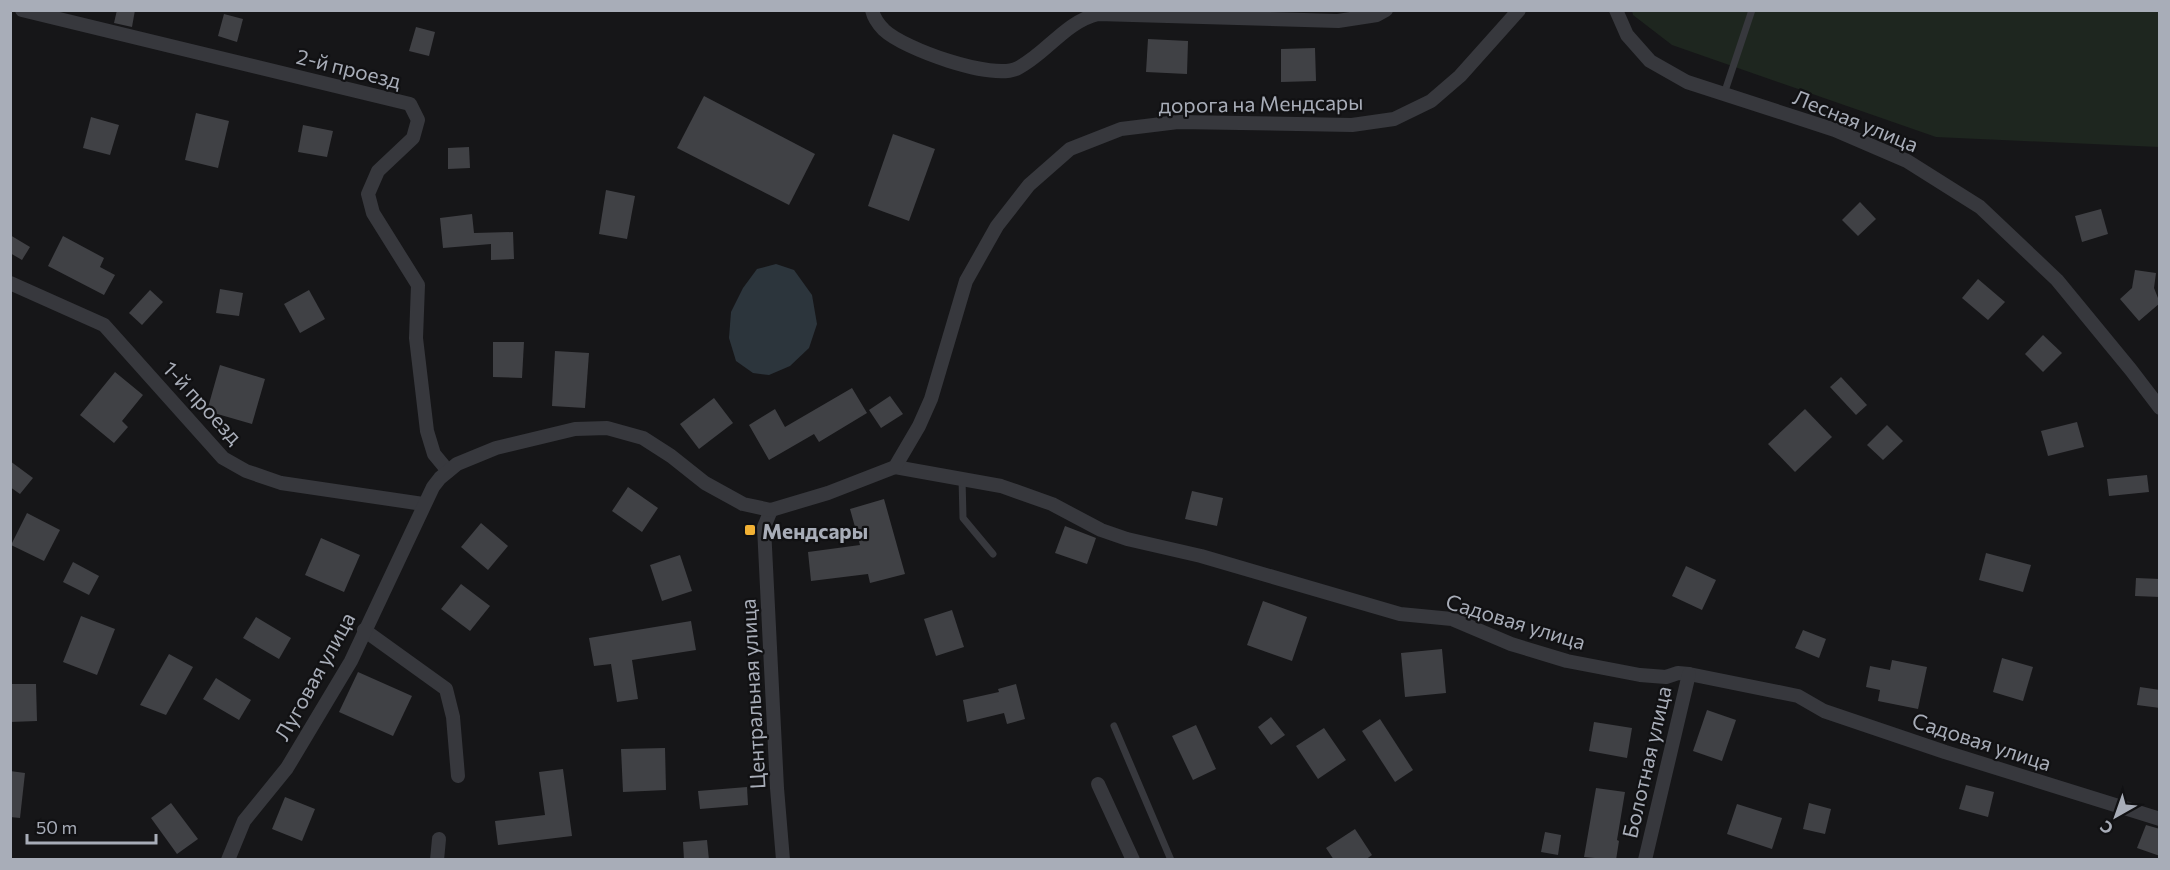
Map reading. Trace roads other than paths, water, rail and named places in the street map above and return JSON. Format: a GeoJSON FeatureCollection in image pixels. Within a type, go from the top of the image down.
{"type":"FeatureCollection","features":[{"type":"Feature","properties":{"kind":"street","name":"2-й проезд"},"geometry":{"type":"LineString","coordinates":[[22,10],[410,104],[418,120],[413,138],[378,171],[368,194],[373,213],[418,285],[416,338],[426,431],[434,454],[448,471]]}},
{"type":"Feature","properties":{"kind":"street"},"geometry":{"type":"LineString","coordinates":[[872,10],[874,18],[885,31],[907,44],[968,67],[1001,72],[1017,69],[1067,29],[1085,17],[1098,14],[1338,21],[1377,15],[1386,10]]}},
{"type":"Feature","properties":{"kind":"street","name":"дорога на Мендсары"},"geometry":{"type":"LineString","coordinates":[[895,467],[920,426],[931,399],[966,281],[997,226],[1029,185],[1070,149],[1121,129],[1178,122],[1353,125],[1394,119],[1431,101],[1460,76],[1519,10]]}},
{"type":"Feature","properties":{"kind":"street","name":"Лесная улица"},"geometry":{"type":"LineString","coordinates":[[1616,10],[1627,35],[1650,61],[1687,82],[1835,130],[1907,161],[1980,207],[2057,280],[2160,408]]}},
{"type":"Feature","properties":{"kind":"street","name":"1-й проезд"},"geometry":{"type":"LineString","coordinates":[[10,283],[104,325],[223,458],[246,471],[281,483],[423,504]]}},
{"type":"Feature","properties":{"kind":"street"},"geometry":{"type":"LineString","coordinates":[[448,471],[457,464],[496,448],[575,429],[607,428],[643,438],[671,456],[705,483],[743,504],[771,510],[828,493],[895,467]]}},
{"type":"Feature","properties":{"kind":"street","name":"Садовая улица"},"geometry":{"type":"LineString","coordinates":[[895,467],[1001,486],[1052,504],[1101,530],[1127,539],[1201,556],[1400,614],[1452,619],[1511,644],[1567,661],[1640,675],[1666,677],[1678,672],[1798,696],[1824,711],[1945,752],[2160,819]]}},
{"type":"Feature","properties":{"kind":"street","name":"Луговая улица"},"geometry":{"type":"LineString","coordinates":[[228,860],[244,821],[287,768],[351,661],[423,504],[433,487],[448,471]]}},
{"type":"Feature","properties":{"kind":"street","name":"Центральная улица"},"geometry":{"type":"LineString","coordinates":[[771,510],[764,527],[777,788],[783,860]]}},
{"type":"Feature","properties":{"kind":"street"},"geometry":{"type":"LineString","coordinates":[[364,630],[446,689],[453,717],[458,776]]}},
{"type":"Feature","properties":{"kind":"street","name":"Болотная улица"},"geometry":{"type":"LineString","coordinates":[[1645,860],[1689,674]]}},
{"type":"Feature","properties":{"kind":"street"},"geometry":{"type":"LineString","coordinates":[[1098,784],[1133,860]]}},
{"type":"Feature","properties":{"kind":"street"},"geometry":{"type":"LineString","coordinates":[[437,860],[439,839]]}},
{"type":"Feature","properties":{"kind":"lane"},"geometry":{"type":"LineString","coordinates":[[1724,94],[1752,10]]}},
{"type":"Feature","properties":{"kind":"lane"},"geometry":{"type":"LineString","coordinates":[[963,478],[963,518],[993,554]]}},
{"type":"Feature","properties":{"kind":"lane"},"geometry":{"type":"LineString","coordinates":[[1114,726],[1171,860]]}},
{"type":"Feature","properties":{"kind":"place","name":"Мендсары"},"geometry":{"type":"Point","coordinates":[750,530]}}]}
